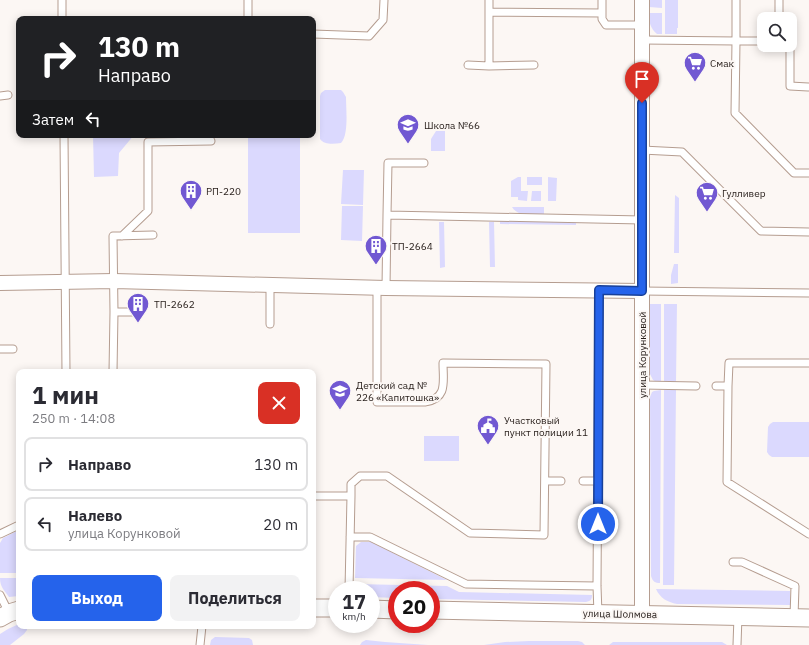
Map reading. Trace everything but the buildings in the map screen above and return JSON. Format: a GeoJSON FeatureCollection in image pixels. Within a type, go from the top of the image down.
{"type":"FeatureCollection","features":[{"type":"Feature","properties":{"kind":"street","name":"улица Корунковой"},"geometry":{"type":"LineString","coordinates":[[642,0],[642,614]]}},
{"type":"Feature","properties":{"kind":"street"},"geometry":{"type":"LineString","coordinates":[[0,283],[114,281],[381,288],[642,291]]}},
{"type":"Feature","properties":{"kind":"street"},"geometry":{"type":"LineString","coordinates":[[316,608],[328,608]]}},
{"type":"Feature","properties":{"kind":"street","name":"улица Шолмова"},"geometry":{"type":"LineString","coordinates":[[440,610],[802,618]]}},
{"type":"Feature","properties":{"kind":"lane"},"geometry":{"type":"LineString","coordinates":[[62,0],[62,16]]}},
{"type":"Feature","properties":{"kind":"lane"},"geometry":{"type":"LineString","coordinates":[[248,0],[248,16]]}},
{"type":"Feature","properties":{"kind":"lane"},"geometry":{"type":"LineString","coordinates":[[316,34],[369,36],[383,20],[384,0]]}},
{"type":"Feature","properties":{"kind":"lane"},"geometry":{"type":"LineString","coordinates":[[489,0],[489,66]]}},
{"type":"Feature","properties":{"kind":"lane"},"geometry":{"type":"LineString","coordinates":[[602,0],[602,19],[606,25],[642,26]]}},
{"type":"Feature","properties":{"kind":"lane"},"geometry":{"type":"LineString","coordinates":[[736,0],[735,112],[794,173],[809,173]]}},
{"type":"Feature","properties":{"kind":"lane"},"geometry":{"type":"LineString","coordinates":[[779,0],[779,12]]}},
{"type":"Feature","properties":{"kind":"lane"},"geometry":{"type":"LineString","coordinates":[[489,12],[602,13]]}},
{"type":"Feature","properties":{"kind":"lane"},"geometry":{"type":"LineString","coordinates":[[642,40],[757,41]]}},
{"type":"Feature","properties":{"kind":"lane"},"geometry":{"type":"LineString","coordinates":[[790,52],[790,86],[808,87]]}},
{"type":"Feature","properties":{"kind":"lane"},"geometry":{"type":"LineString","coordinates":[[468,65],[534,66]]}},
{"type":"Feature","properties":{"kind":"lane"},"geometry":{"type":"LineString","coordinates":[[0,96],[8,95]]}},
{"type":"Feature","properties":{"kind":"lane"},"geometry":{"type":"LineString","coordinates":[[64,138],[66,369]]}},
{"type":"Feature","properties":{"kind":"lane"},"geometry":{"type":"LineString","coordinates":[[122,236],[148,211],[148,142],[211,140]]}},
{"type":"Feature","properties":{"kind":"lane"},"geometry":{"type":"LineString","coordinates":[[642,150],[682,152],[761,231],[809,232]]}},
{"type":"Feature","properties":{"kind":"lane"},"geometry":{"type":"LineString","coordinates":[[349,581],[351,484],[360,476],[387,476],[470,533],[544,535],[546,364],[443,363],[443,388],[442,393],[437,399],[426,402],[377,402],[381,288],[387,215],[388,163],[424,163]]}},
{"type":"Feature","properties":{"kind":"lane"},"geometry":{"type":"LineString","coordinates":[[387,215],[642,220]]}},
{"type":"Feature","properties":{"kind":"lane"},"geometry":{"type":"LineString","coordinates":[[113,369],[113,236],[153,236]]}},
{"type":"Feature","properties":{"kind":"lane"},"geometry":{"type":"LineString","coordinates":[[270,285],[270,324]]}},
{"type":"Feature","properties":{"kind":"lane"},"geometry":{"type":"LineString","coordinates":[[598,614],[599,290]]}},
{"type":"Feature","properties":{"kind":"lane"},"geometry":{"type":"LineString","coordinates":[[642,291],[809,293]]}},
{"type":"Feature","properties":{"kind":"lane"},"geometry":{"type":"LineString","coordinates":[[114,312],[132,312]]}},
{"type":"Feature","properties":{"kind":"lane"},"geometry":{"type":"LineString","coordinates":[[0,349],[13,349]]}},
{"type":"Feature","properties":{"kind":"lane"},"geometry":{"type":"LineString","coordinates":[[809,363],[729,363],[727,482],[809,534]]}},
{"type":"Feature","properties":{"kind":"lane"},"geometry":{"type":"LineString","coordinates":[[642,386],[696,386]]}},
{"type":"Feature","properties":{"kind":"lane"},"geometry":{"type":"LineString","coordinates":[[716,386],[728,386]]}},
{"type":"Feature","properties":{"kind":"lane"},"geometry":{"type":"LineString","coordinates":[[545,481],[561,481]]}},
{"type":"Feature","properties":{"kind":"lane"},"geometry":{"type":"LineString","coordinates":[[584,481],[598,481]]}},
{"type":"Feature","properties":{"kind":"lane"},"geometry":{"type":"LineString","coordinates":[[316,496],[351,496]]}},
{"type":"Feature","properties":{"kind":"lane"},"geometry":{"type":"LineString","coordinates":[[0,534],[16,526]]}},
{"type":"Feature","properties":{"kind":"lane"},"geometry":{"type":"LineString","coordinates":[[350,537],[370,537],[466,584],[597,586]]}},
{"type":"Feature","properties":{"kind":"lane"},"geometry":{"type":"LineString","coordinates":[[732,562],[742,562],[795,586],[802,618]]}},
{"type":"Feature","properties":{"kind":"lane"},"geometry":{"type":"LineString","coordinates":[[737,645],[738,616]]}},
{"type":"Feature","properties":{"kind":"lane"},"geometry":{"type":"LineString","coordinates":[[200,645],[202,629]]}},
{"type":"Feature","properties":{"kind":"shaded area"},"geometry":{"type":"Polygon","coordinates":[[[649,0],[662,0],[662,8],[649,7],[649,0]]]}},
{"type":"Feature","properties":{"kind":"shaded area"},"geometry":{"type":"Polygon","coordinates":[[[665,0],[678,0],[677,34],[665,34],[665,0]]]}},
{"type":"Feature","properties":{"kind":"shaded area"},"geometry":{"type":"Polygon","coordinates":[[[649,13],[662,13],[662,34],[657,34],[651,27],[649,13]]]}},
{"type":"Feature","properties":{"kind":"shaded area"},"geometry":{"type":"Polygon","coordinates":[[[325,90],[341,90],[346,97],[346,128],[344,139],[341,143],[332,144],[320,139],[320,96],[325,90]]]}},
{"type":"Feature","properties":{"kind":"shaded area"},"geometry":{"type":"Polygon","coordinates":[[[436,131],[445,131],[445,151],[431,151],[431,139],[436,131]]]}},
{"type":"Feature","properties":{"kind":"shaded area"},"geometry":{"type":"Polygon","coordinates":[[[93,138],[132,138],[119,153],[118,176],[94,177],[93,138]]]}},
{"type":"Feature","properties":{"kind":"shaded area"},"geometry":{"type":"Polygon","coordinates":[[[248,138],[300,138],[300,233],[248,233],[248,138]]]}},
{"type":"Feature","properties":{"kind":"shaded area"},"geometry":{"type":"Polygon","coordinates":[[[343,170],[364,170],[363,205],[341,204],[343,170]]]}},
{"type":"Feature","properties":{"kind":"shaded area"},"geometry":{"type":"Polygon","coordinates":[[[521,177],[521,191],[528,191],[527,201],[518,200],[518,197],[511,197],[511,181],[521,177]]]}},
{"type":"Feature","properties":{"kind":"shaded area"},"geometry":{"type":"Polygon","coordinates":[[[527,177],[542,177],[542,185],[527,185],[527,177]]]}},
{"type":"Feature","properties":{"kind":"shaded area"},"geometry":{"type":"Polygon","coordinates":[[[548,177],[557,178],[556,201],[548,201],[548,177]]]}},
{"type":"Feature","properties":{"kind":"shaded area"},"geometry":{"type":"Polygon","coordinates":[[[532,191],[541,191],[541,201],[531,201],[532,191]]]}},
{"type":"Feature","properties":{"kind":"shaded area"},"geometry":{"type":"Polygon","coordinates":[[[675,195],[679,198],[679,253],[674,253],[675,195]]]}},
{"type":"Feature","properties":{"kind":"shaded area"},"geometry":{"type":"Polygon","coordinates":[[[342,206],[363,206],[362,241],[341,240],[342,206]]]}},
{"type":"Feature","properties":{"kind":"shaded area"},"geometry":{"type":"Polygon","coordinates":[[[512,207],[544,207],[544,215],[522,214],[512,207]]]}},
{"type":"Feature","properties":{"kind":"shaded area"},"geometry":{"type":"Polygon","coordinates":[[[500,221],[576,222],[576,225],[500,224],[500,221]]]}},
{"type":"Feature","properties":{"kind":"shaded area"},"geometry":{"type":"Polygon","coordinates":[[[439,222],[444,222],[445,267],[440,268],[439,222]]]}},
{"type":"Feature","properties":{"kind":"shaded area"},"geometry":{"type":"Polygon","coordinates":[[[489,222],[494,222],[495,267],[490,267],[489,222]]]}},
{"type":"Feature","properties":{"kind":"shaded area"},"geometry":{"type":"Polygon","coordinates":[[[674,264],[678,264],[678,283],[671,284],[671,275],[674,264]]]}},
{"type":"Feature","properties":{"kind":"shaded area"},"geometry":{"type":"Polygon","coordinates":[[[650,304],[661,304],[661,382],[653,380],[650,374],[650,304]]]}},
{"type":"Feature","properties":{"kind":"shaded area"},"geometry":{"type":"Polygon","coordinates":[[[664,304],[677,304],[676,382],[664,382],[664,304]]]}},
{"type":"Feature","properties":{"kind":"shaded area"},"geometry":{"type":"Polygon","coordinates":[[[661,390],[660,583],[654,582],[651,576],[650,397],[654,391],[661,390]]]}},
{"type":"Feature","properties":{"kind":"shaded area"},"geometry":{"type":"Polygon","coordinates":[[[664,390],[676,390],[674,585],[663,585],[664,390]]]}},
{"type":"Feature","properties":{"kind":"shaded area"},"geometry":{"type":"Polygon","coordinates":[[[773,422],[809,422],[809,457],[772,457],[769,455],[767,452],[768,427],[773,422]]]}},
{"type":"Feature","properties":{"kind":"shaded area"},"geometry":{"type":"Polygon","coordinates":[[[424,436],[459,436],[459,461],[424,461],[424,436]]]}},
{"type":"Feature","properties":{"kind":"shaded area"},"geometry":{"type":"Polygon","coordinates":[[[16,532],[16,573],[0,573],[0,543],[3,538],[16,532]]]}},
{"type":"Feature","properties":{"kind":"shaded area"},"geometry":{"type":"Polygon","coordinates":[[[361,542],[371,542],[447,580],[355,578],[356,546],[361,542]]]}},
{"type":"Feature","properties":{"kind":"shaded area"},"geometry":{"type":"Polygon","coordinates":[[[0,578],[16,578],[16,596],[9,597],[0,581],[0,578]]]}},
{"type":"Feature","properties":{"kind":"shaded area"},"geometry":{"type":"Polygon","coordinates":[[[380,585],[388,585],[388,598],[380,597],[380,585]]]}},
{"type":"Feature","properties":{"kind":"shaded area"},"geometry":{"type":"Polygon","coordinates":[[[440,586],[447,586],[459,592],[592,595],[591,599],[586,602],[440,599],[440,586]]]}},
{"type":"Feature","properties":{"kind":"shaded area"},"geometry":{"type":"Polygon","coordinates":[[[656,589],[790,591],[790,605],[677,604],[664,599],[656,589]]]}},
{"type":"Feature","properties":{"kind":"shaded area"},"geometry":{"type":"Polygon","coordinates":[[[16,625],[16,629],[27,630],[10,645],[0,645],[0,634],[16,625]]]}},
{"type":"Feature","properties":{"kind":"shaded area"},"geometry":{"type":"Polygon","coordinates":[[[215,637],[249,638],[252,640],[253,645],[210,645],[211,640],[215,637]]]}},
{"type":"Feature","properties":{"kind":"shaded area"},"geometry":{"type":"Polygon","coordinates":[[[366,640],[385,642],[428,645],[360,645],[366,640]]]}},
{"type":"Feature","properties":{"kind":"shaded area"},"geometry":{"type":"Polygon","coordinates":[[[529,641],[578,641],[585,645],[484,645],[529,641]]]}},
{"type":"Feature","properties":{"kind":"shaded area"},"geometry":{"type":"Polygon","coordinates":[[[613,642],[722,642],[727,645],[609,645],[613,642]]]}},
{"type":"Feature","properties":{"kind":"place","name":"Смак"},"geometry":{"type":"Point","coordinates":[695,82]}},
{"type":"Feature","properties":{"kind":"place","name":"Школа №66"},"geometry":{"type":"Point","coordinates":[408,144]}},
{"type":"Feature","properties":{"kind":"place","name":"РП-220"},"geometry":{"type":"Point","coordinates":[191,210]}},
{"type":"Feature","properties":{"kind":"place","name":"Гулливер"},"geometry":{"type":"Point","coordinates":[707,212]}},
{"type":"Feature","properties":{"kind":"place","name":"ТП-2664"},"geometry":{"type":"Point","coordinates":[376,266]}},
{"type":"Feature","properties":{"kind":"place","name":"ТП-2662"},"geometry":{"type":"Point","coordinates":[138,324]}},
{"type":"Feature","properties":{"kind":"place","name":"Детский сад № 226 «Капитошка»"},"geometry":{"type":"Point","coordinates":[340,410]}},
{"type":"Feature","properties":{"kind":"place","name":"Участковый пункт полиции 11"},"geometry":{"type":"Point","coordinates":[488,446]}},
{"type":"Feature","properties":{"kind":"route"},"geometry":{"type":"LineString","coordinates":[[598,524],[599,290],[642,291],[642,103]]}}]}
